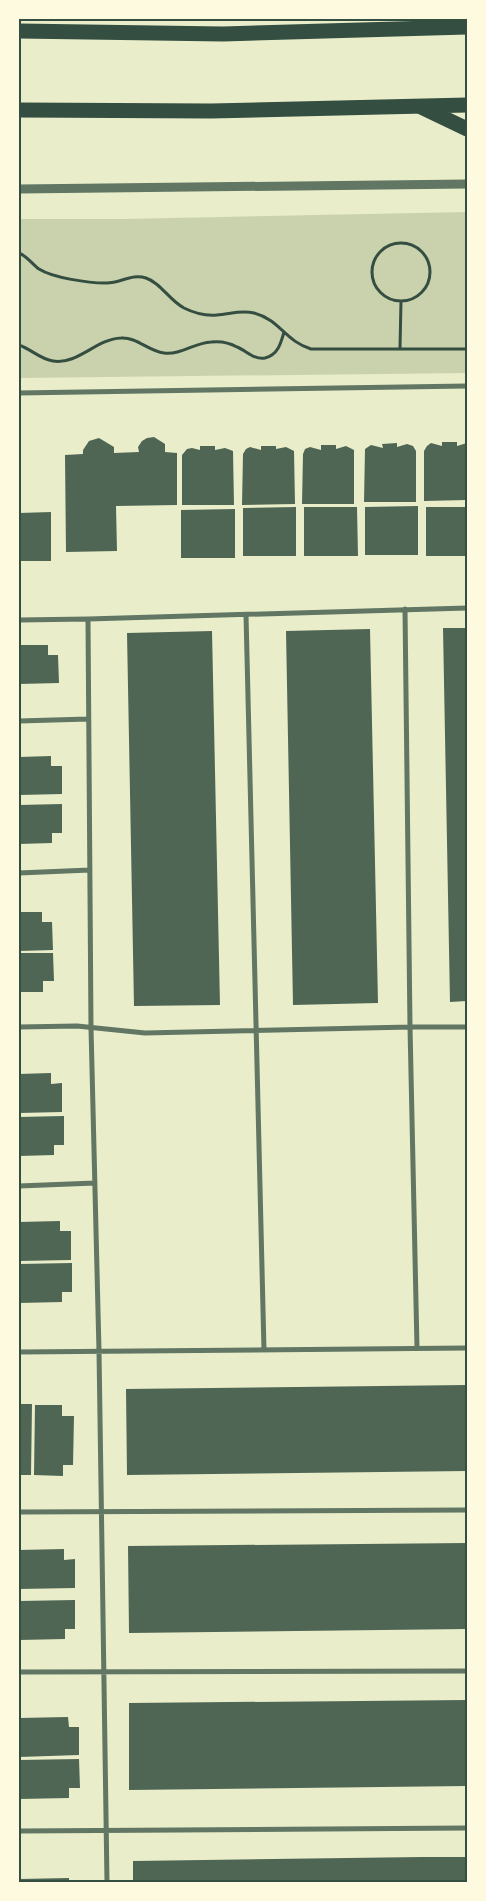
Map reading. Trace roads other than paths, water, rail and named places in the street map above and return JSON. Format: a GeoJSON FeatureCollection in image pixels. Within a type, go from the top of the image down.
{"type":"FeatureCollection","features":[{"type":"Feature","properties":{"kind":"highway"},"geometry":{"type":"LineString","coordinates":[[19,31],[223,34],[467,27]]}},
{"type":"Feature","properties":{"kind":"highway"},"geometry":{"type":"LineString","coordinates":[[19,110],[211,111],[467,105]]}},
{"type":"Feature","properties":{"kind":"highway"},"geometry":{"type":"LineString","coordinates":[[420,106],[467,129]]}},
{"type":"Feature","properties":{"kind":"street"},"geometry":{"type":"LineString","coordinates":[[19,189],[467,184]]}},
{"type":"Feature","properties":{"kind":"street"},"geometry":{"type":"LineString","coordinates":[[19,393],[467,386]]}},
{"type":"Feature","properties":{"kind":"street"},"geometry":{"type":"LineString","coordinates":[[19,620],[467,608]]}},
{"type":"Feature","properties":{"kind":"street"},"geometry":{"type":"LineString","coordinates":[[405,609],[416,1348]]}},
{"type":"Feature","properties":{"kind":"street"},"geometry":{"type":"LineString","coordinates":[[246,615],[264,1350]]}},
{"type":"Feature","properties":{"kind":"street"},"geometry":{"type":"LineString","coordinates":[[88,619],[91,1028],[99,1351],[107,1882]]}},
{"type":"Feature","properties":{"kind":"street"},"geometry":{"type":"LineString","coordinates":[[19,720],[88,719]]}},
{"type":"Feature","properties":{"kind":"street"},"geometry":{"type":"LineString","coordinates":[[19,873],[90,870]]}},
{"type":"Feature","properties":{"kind":"street"},"geometry":{"type":"LineString","coordinates":[[19,1027],[63,1026],[145,1033],[467,1027]]}},
{"type":"Feature","properties":{"kind":"street"},"geometry":{"type":"LineString","coordinates":[[19,1186],[95,1183]]}},
{"type":"Feature","properties":{"kind":"street"},"geometry":{"type":"LineString","coordinates":[[19,1352],[467,1348]]}},
{"type":"Feature","properties":{"kind":"street"},"geometry":{"type":"LineString","coordinates":[[19,1512],[467,1510]]}},
{"type":"Feature","properties":{"kind":"street"},"geometry":{"type":"LineString","coordinates":[[19,1672],[467,1671]]}},
{"type":"Feature","properties":{"kind":"street"},"geometry":{"type":"LineString","coordinates":[[19,1831],[467,1828]]}}]}
